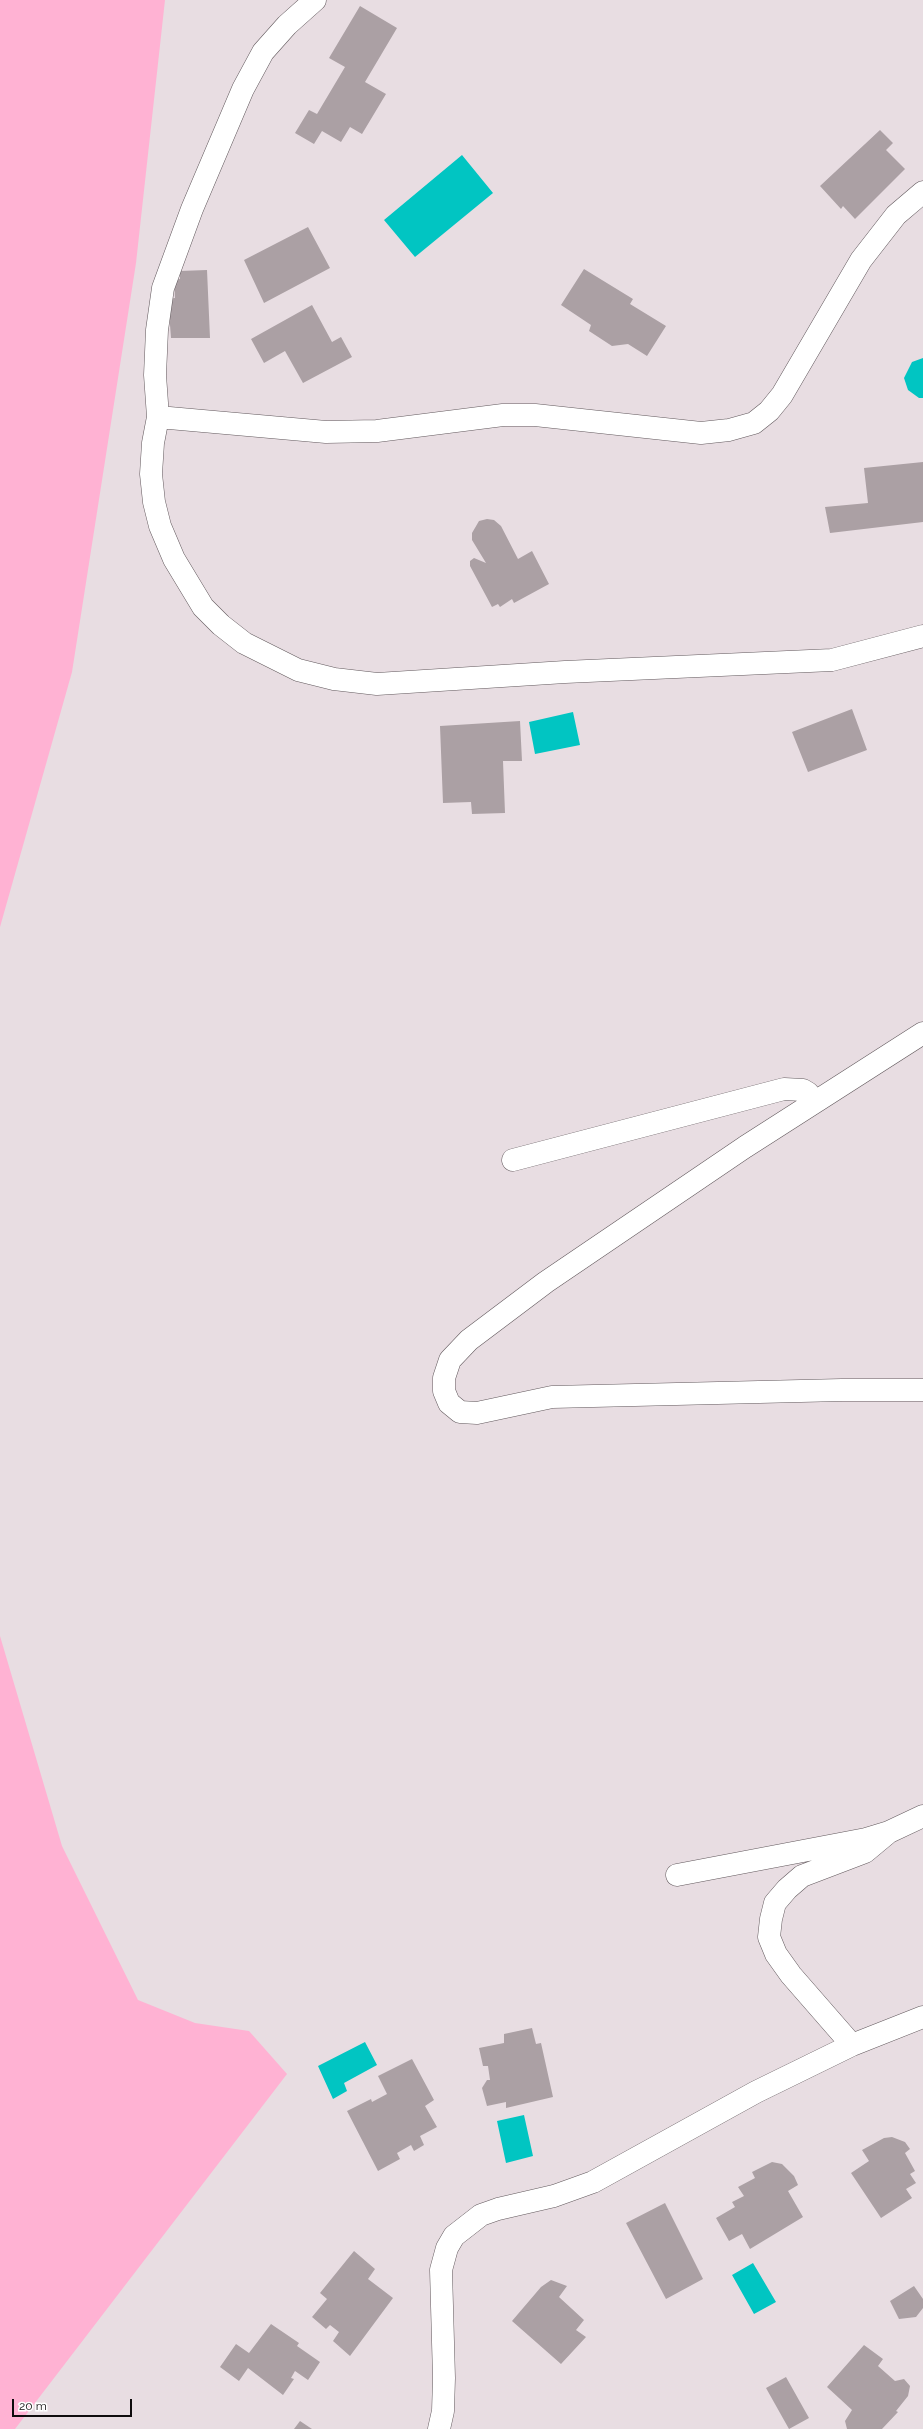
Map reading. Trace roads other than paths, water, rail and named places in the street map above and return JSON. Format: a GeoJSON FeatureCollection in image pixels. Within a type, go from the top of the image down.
{"type":"FeatureCollection","features":[{"type":"Feature","properties":{"kind":"lane"},"geometry":{"type":"LineString","coordinates":[[315,0],[287,25],[263,52],[242,89],[176,250],[163,288],[157,330],[155,375],[158,417],[153,443],[151,474],[154,502],[160,526],[183,576],[203,607],[221,626],[244,643],[298,670],[334,679],[377,684],[434,682],[565,672],[832,660],[923,636]]}},
{"type":"Feature","properties":{"kind":"lane"},"geometry":{"type":"LineString","coordinates":[[158,417],[326,432],[377,431],[503,415],[535,415],[701,433],[729,430],[754,423],[769,411],[782,395],[861,260],[896,215],[923,192]]}},
{"type":"Feature","properties":{"kind":"lane"},"geometry":{"type":"LineString","coordinates":[[923,1033],[745,1147],[546,1282],[469,1340],[450,1360],[444,1378],[444,1391],[449,1403],[460,1412],[478,1414],[552,1397],[842,1390],[923,1390]]}},
{"type":"Feature","properties":{"kind":"lane"},"geometry":{"type":"LineString","coordinates":[[513,1160],[784,1089],[803,1090],[808,1093],[815,1102]]}},
{"type":"Feature","properties":{"kind":"lane"},"geometry":{"type":"LineString","coordinates":[[677,1875],[866,1839],[889,1832],[923,1816]]}},
{"type":"Feature","properties":{"kind":"lane"},"geometry":{"type":"LineString","coordinates":[[852,2045],[791,1975],[776,1954],[769,1937],[770,1919],[775,1903],[787,1889],[802,1876],[865,1852],[889,1832]]}},
{"type":"Feature","properties":{"kind":"lane"},"geometry":{"type":"LineString","coordinates":[[439,2429],[443,2411],[444,2378],[441,2270],[447,2248],[454,2236],[487,2213],[554,2196],[593,2182],[756,2092],[852,2045],[923,2017]]}},
{"type":"Feature","properties":{"kind":"water"},"geometry":{"type":"Polygon","coordinates":[[[462,155],[493,193],[415,257],[384,220],[462,155]]]}},
{"type":"Feature","properties":{"kind":"water"},"geometry":{"type":"Polygon","coordinates":[[[923,358],[923,398],[919,398],[908,390],[904,378],[912,362],[923,358]]]}},
{"type":"Feature","properties":{"kind":"water"},"geometry":{"type":"Polygon","coordinates":[[[573,712],[580,745],[535,754],[529,722],[573,712]]]}},
{"type":"Feature","properties":{"kind":"water"},"geometry":{"type":"Polygon","coordinates":[[[365,2042],[377,2065],[344,2083],[347,2091],[333,2099],[318,2066],[365,2042]]]}},
{"type":"Feature","properties":{"kind":"water"},"geometry":{"type":"Polygon","coordinates":[[[524,2115],[533,2156],[506,2163],[497,2121],[524,2115]]]}},
{"type":"Feature","properties":{"kind":"water"},"geometry":{"type":"Polygon","coordinates":[[[753,2263],[776,2302],[754,2314],[732,2275],[753,2263]]]}}]}
